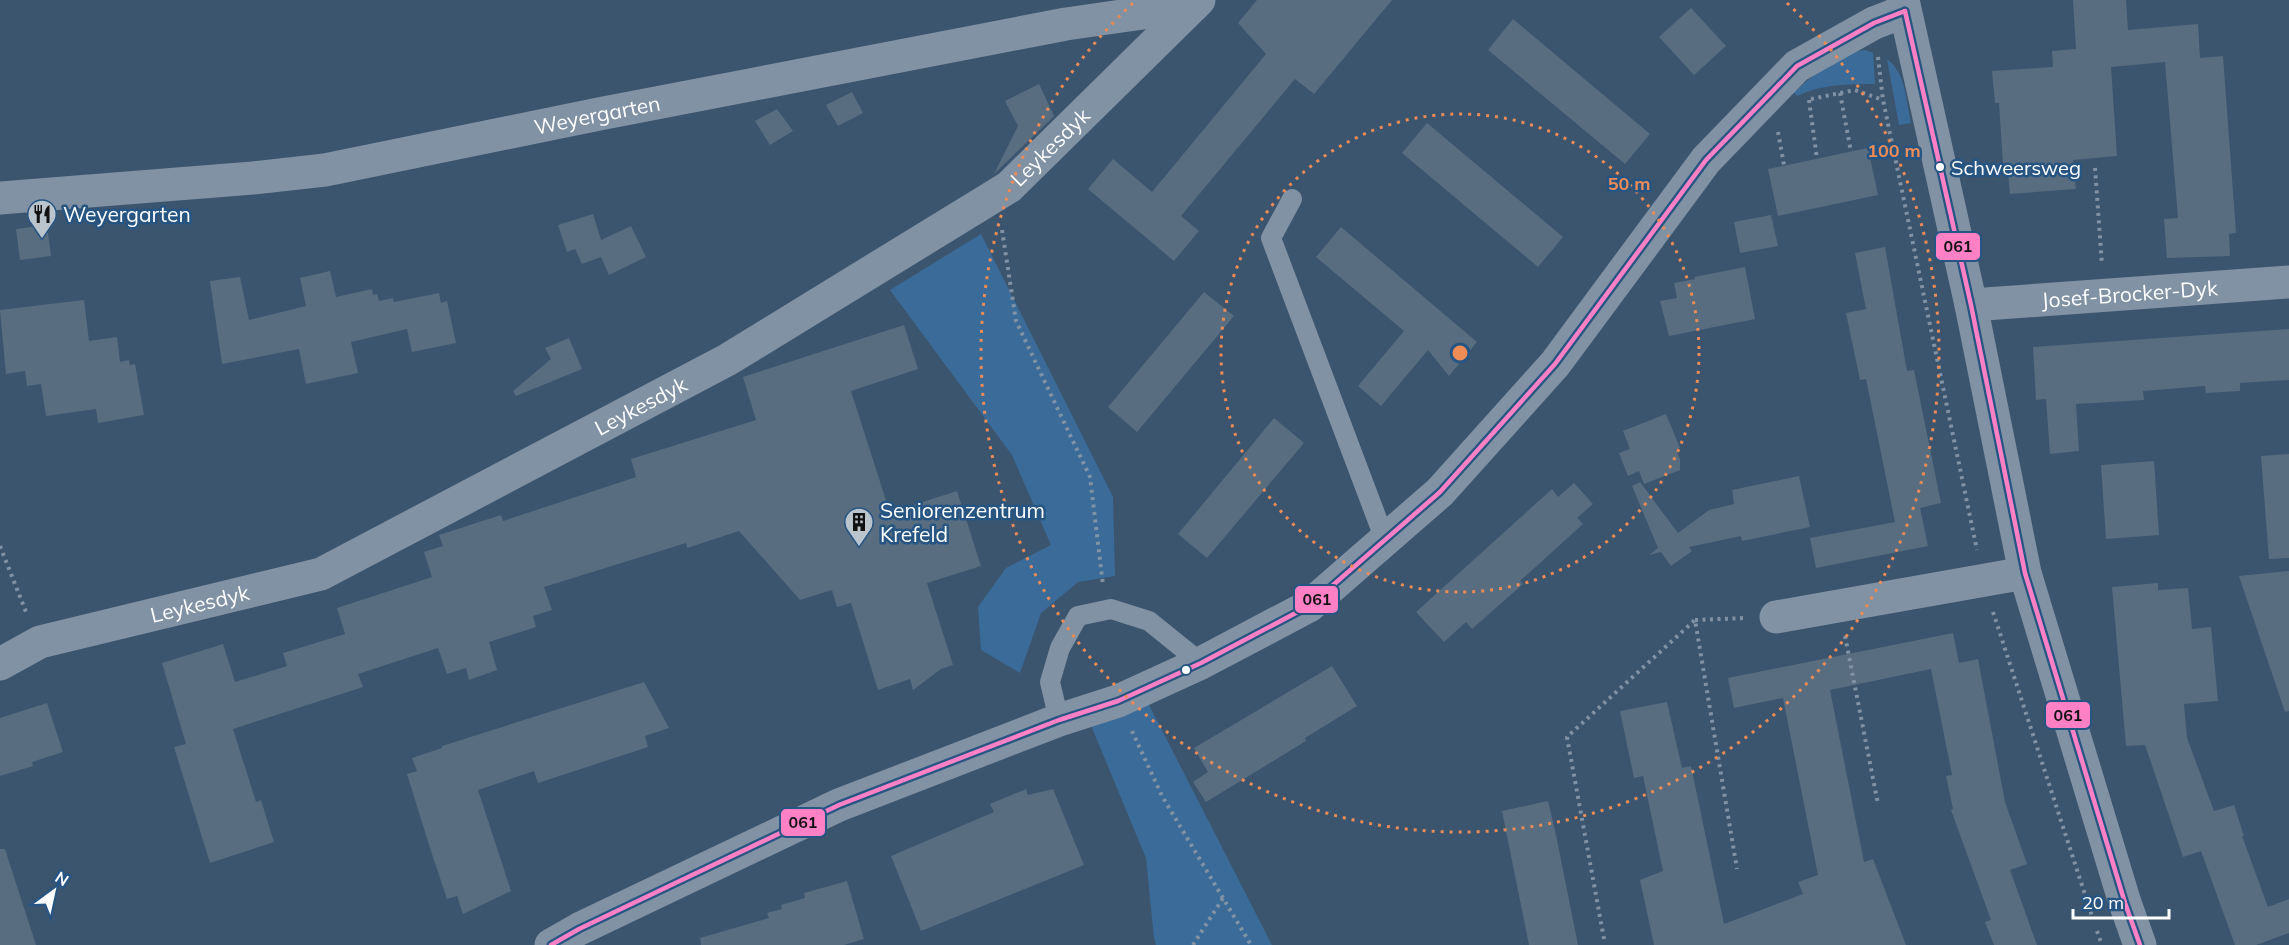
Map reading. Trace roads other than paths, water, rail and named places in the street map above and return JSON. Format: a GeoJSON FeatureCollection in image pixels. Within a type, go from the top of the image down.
{"type":"FeatureCollection","features":[{"type":"Feature","properties":{"kind":"street","name":"Leykesdyk"},"geometry":{"type":"LineString","coordinates":[[0,664],[40,642],[321,574],[727,360],[1009,187],[1195,3]]}},
{"type":"Feature","properties":{"kind":"street","name":"Weyergarten"},"geometry":{"type":"LineString","coordinates":[[0,198],[325,170],[599,114],[1066,24],[1195,3]]}},
{"type":"Feature","properties":{"kind":"street"},"geometry":{"type":"LineString","coordinates":[[573,940],[839,805],[1059,720],[1118,701],[1201,663],[1309,606],[1440,492],[1555,364],[1706,160],[1797,66],[1904,6],[1971,305],[2025,573],[2124,903],[2140,945]]}},
{"type":"Feature","properties":{"kind":"street","name":"Josef-Brocker-Dyk"},"geometry":{"type":"LineString","coordinates":[[1971,305],[2289,282]]}},
{"type":"Feature","properties":{"kind":"street"},"geometry":{"type":"LineString","coordinates":[[1776,617],[2025,573]]}},
{"type":"Feature","properties":{"kind":"lane"},"geometry":{"type":"LineString","coordinates":[[1292,199],[1271,238],[1385,540]]}},
{"type":"Feature","properties":{"kind":"lane"},"geometry":{"type":"LineString","coordinates":[[1059,720],[1050,682],[1060,648],[1078,615],[1111,609],[1149,621],[1201,663]]}},
{"type":"Feature","properties":{"kind":"place","name":"Schweersweg"},"geometry":{"type":"Point","coordinates":[1940,167]}},
{"type":"Feature","properties":{"kind":"place","name":"Weyergarten"},"geometry":{"type":"Point","coordinates":[42,240]}},
{"type":"Feature","properties":{"kind":"place","name":"Seniorenzentrum Krefeld"},"geometry":{"type":"Point","coordinates":[859,548]}}]}
